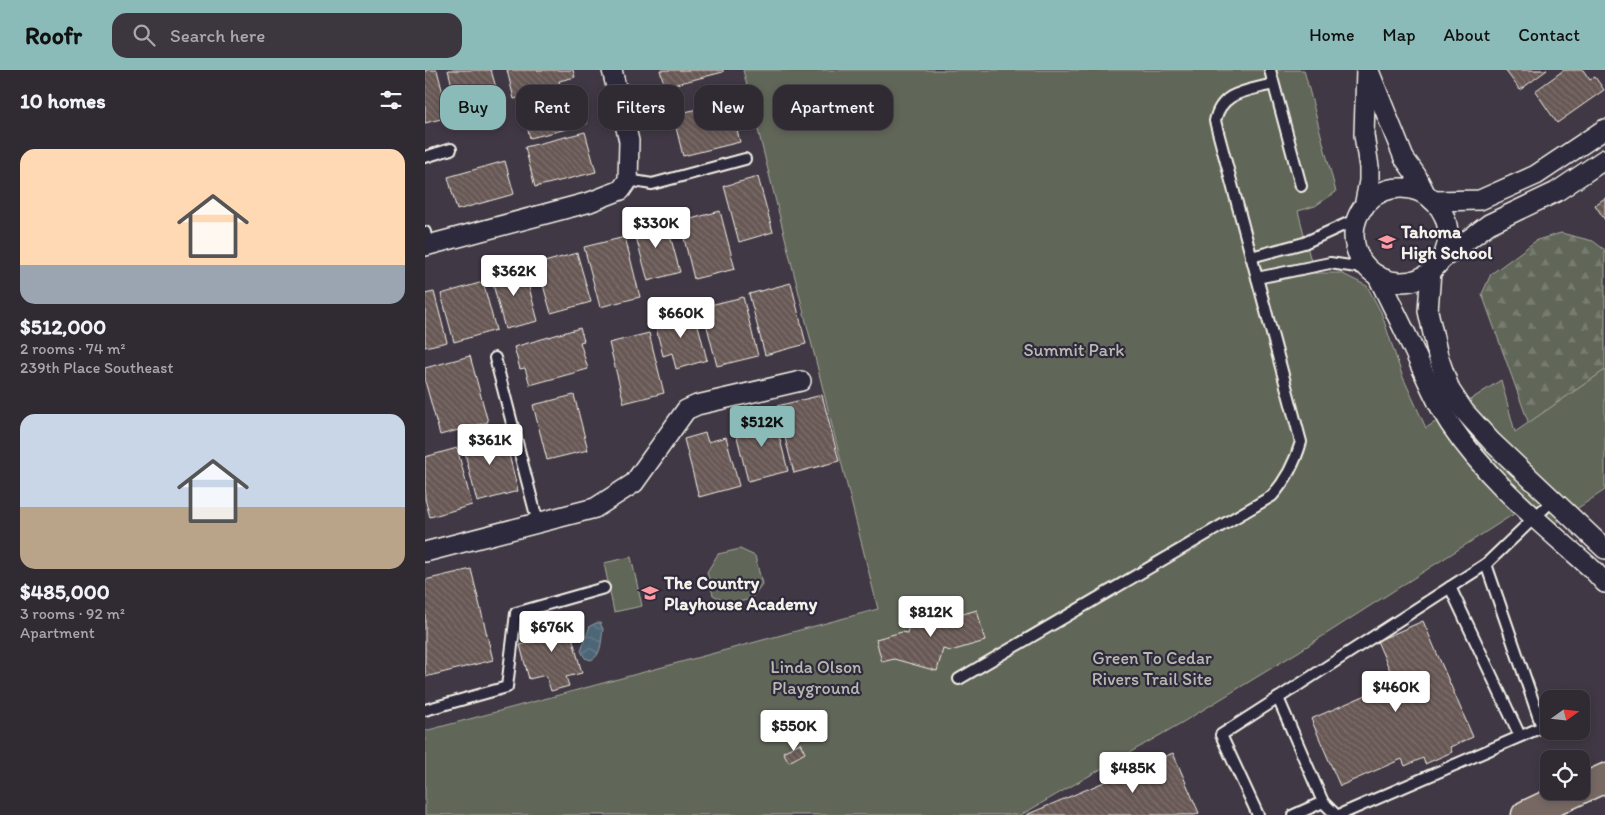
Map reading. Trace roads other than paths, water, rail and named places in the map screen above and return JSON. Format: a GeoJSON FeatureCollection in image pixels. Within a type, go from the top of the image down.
{"type":"FeatureCollection","features":[{"type":"Feature","properties":{"kind":"main road"},"geometry":{"type":"LineString","coordinates":[[1590,785],[1605,778]]}},
{"type":"Feature","properties":{"kind":"main road"},"geometry":{"type":"LineString","coordinates":[[1526,815],[1558,800]]}},
{"type":"Feature","properties":{"kind":"street"},"geometry":{"type":"LineString","coordinates":[[426,241],[590,202],[621,190],[628,180],[629,142],[612,70]]}},
{"type":"Feature","properties":{"kind":"street"},"geometry":{"type":"LineString","coordinates":[[1367,70],[1404,158],[1429,198]]}},
{"type":"Feature","properties":{"kind":"street"},"geometry":{"type":"LineString","coordinates":[[1367,70],[1365,135],[1369,181],[1354,230],[1355,246],[1362,261],[1373,272],[1402,326],[1434,397],[1450,424],[1476,460],[1509,495],[1605,583]]}},
{"type":"Feature","properties":{"kind":"street"},"geometry":{"type":"LineString","coordinates":[[1429,198],[1480,200],[1536,175],[1605,128]]}},
{"type":"Feature","properties":{"kind":"street"},"geometry":{"type":"LineString","coordinates":[[1373,272],[1388,280],[1404,282],[1419,279],[1489,224],[1556,192],[1605,158]]}},
{"type":"Feature","properties":{"kind":"street"},"geometry":{"type":"LineString","coordinates":[[1360,213],[1368,201],[1382,192],[1397,188],[1412,189],[1437,204],[1444,217],[1448,232],[1447,246],[1436,266],[1428,312],[1438,356],[1450,390],[1465,411],[1492,442],[1605,549]]}},
{"type":"Feature","properties":{"kind":"street"},"geometry":{"type":"LineString","coordinates":[[425,552],[595,508],[634,483],[686,410],[697,405],[801,381]]}},
{"type":"Feature","properties":{"kind":"lane"},"geometry":{"type":"LineString","coordinates":[[1269,70],[1301,186]]}},
{"type":"Feature","properties":{"kind":"lane"},"geometry":{"type":"LineString","coordinates":[[959,679],[1272,496],[1287,479],[1301,442],[1215,121],[1221,104],[1231,95],[1273,84]]}},
{"type":"Feature","properties":{"kind":"lane"},"geometry":{"type":"LineString","coordinates":[[425,157],[451,149]]}},
{"type":"Feature","properties":{"kind":"lane"},"geometry":{"type":"LineString","coordinates":[[628,180],[653,184],[745,159]]}},
{"type":"Feature","properties":{"kind":"lane"},"geometry":{"type":"LineString","coordinates":[[1251,257],[1304,243],[1360,213]]}},
{"type":"Feature","properties":{"kind":"lane"},"geometry":{"type":"LineString","coordinates":[[1257,278],[1330,263],[1373,272]]}},
{"type":"Feature","properties":{"kind":"lane"},"geometry":{"type":"LineString","coordinates":[[495,358],[538,523]]}},
{"type":"Feature","properties":{"kind":"lane"},"geometry":{"type":"LineString","coordinates":[[1258,815],[1221,735],[1486,564],[1554,500]]}},
{"type":"Feature","properties":{"kind":"lane"},"geometry":{"type":"LineString","coordinates":[[1278,698],[1323,802],[1337,815],[1542,727],[1486,564]]}},
{"type":"Feature","properties":{"kind":"lane"},"geometry":{"type":"LineString","coordinates":[[1450,587],[1520,736]]}},
{"type":"Feature","properties":{"kind":"lane"},"geometry":{"type":"LineString","coordinates":[[425,710],[507,687],[516,613],[604,588]]}},
{"type":"Feature","properties":{"kind":"lane"},"geometry":{"type":"LineString","coordinates":[[1294,815],[1323,802]]}},
{"type":"Feature","properties":{"kind":"water"},"geometry":{"type":"Polygon","coordinates":[[[600,623],[603,629],[599,651],[595,658],[591,660],[585,658],[581,651],[590,626],[600,623]]]}},
{"type":"Feature","properties":{"kind":"place","name":"Tahoma High School"},"geometry":{"type":"Point","coordinates":[1387,242]}},
{"type":"Feature","properties":{"kind":"place","name":"The Country Playhouse Academy"},"geometry":{"type":"Point","coordinates":[650,593]}},
{"type":"Feature","properties":{"kind":"park label","name":"Summit Park"},"geometry":{"type":"Point","coordinates":[1074,350]}},
{"type":"Feature","properties":{"kind":"park label","name":"Green To Cedar Rivers Trail Site"},"geometry":{"type":"Point","coordinates":[1152,668]}},
{"type":"Feature","properties":{"kind":"park label","name":"Linda Olson Playground"},"geometry":{"type":"Point","coordinates":[816,677]}}]}
